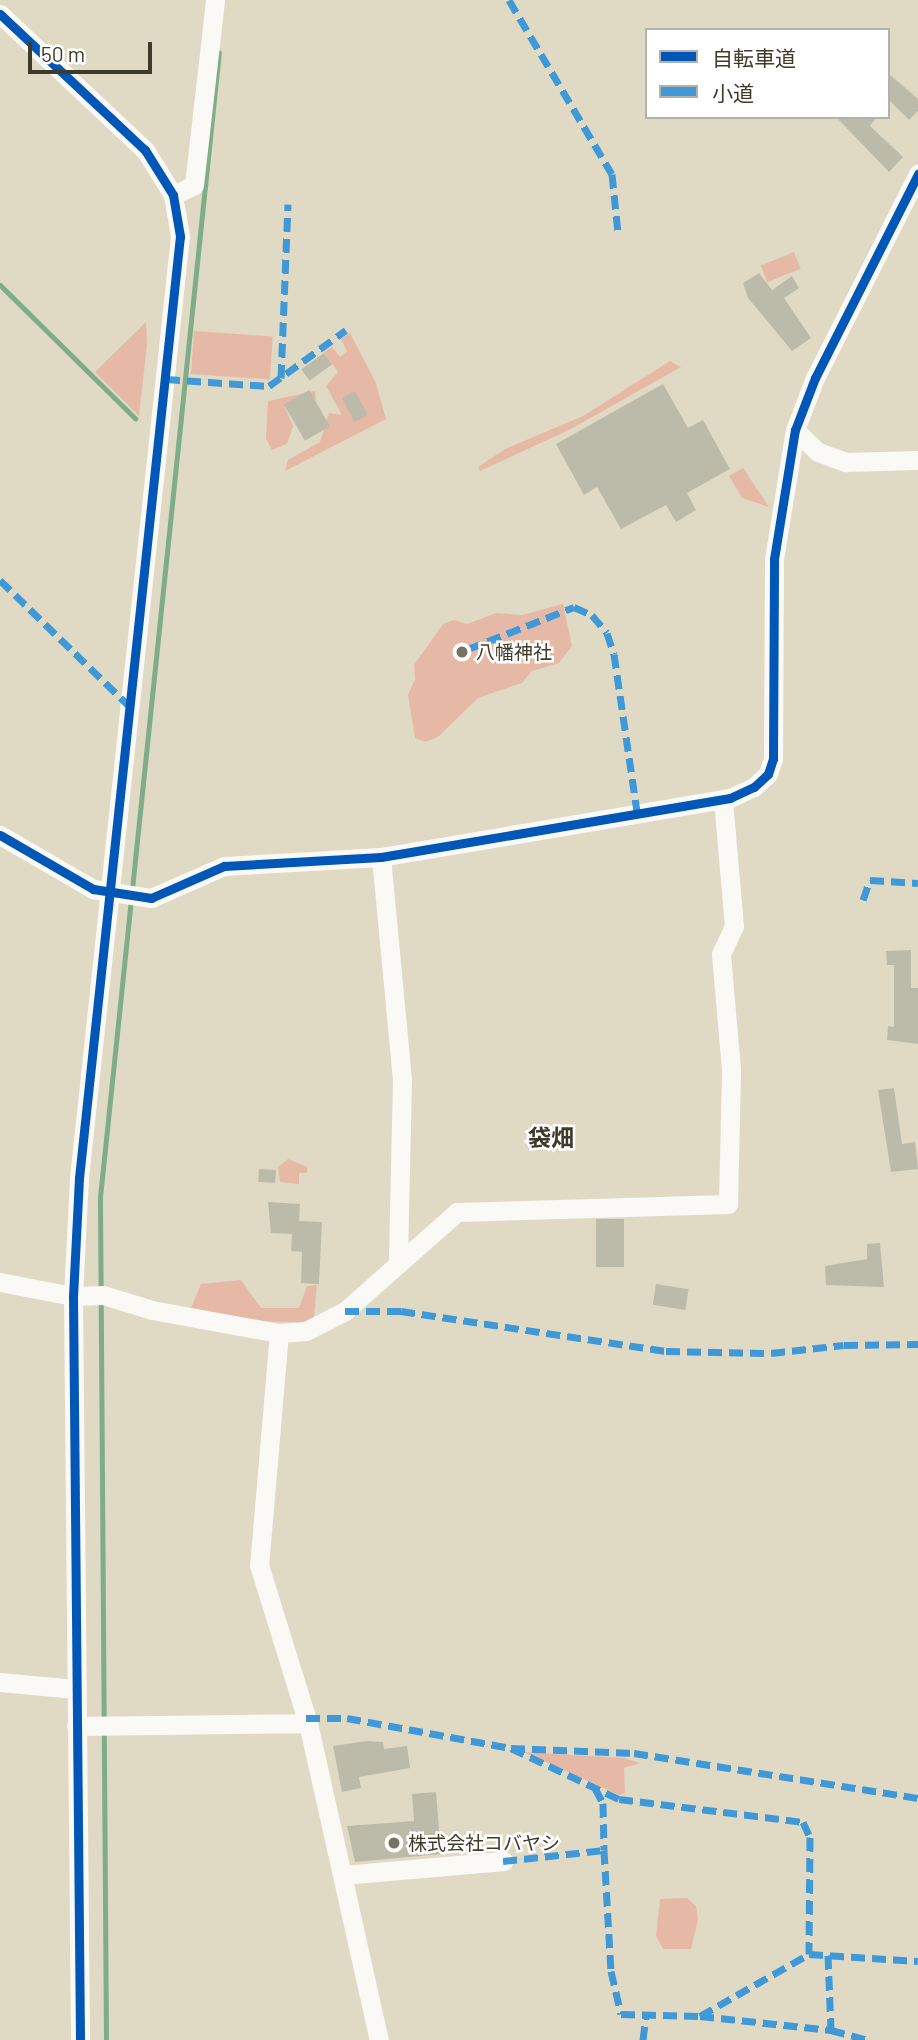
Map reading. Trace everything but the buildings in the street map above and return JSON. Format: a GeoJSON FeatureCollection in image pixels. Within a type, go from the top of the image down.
{"type":"FeatureCollection","features":[{"type":"Feature","properties":{"kind":"street"},"geometry":{"type":"LineString","coordinates":[[173,195],[194,185],[215,0]]}},
{"type":"Feature","properties":{"kind":"street"},"geometry":{"type":"LineString","coordinates":[[0,15],[145,150],[173,195],[180,236],[123,895],[79,1178],[89,1295],[76,1689],[93,1725],[80,2040]]}},
{"type":"Feature","properties":{"kind":"street"},"geometry":{"type":"LineString","coordinates":[[0,835],[123,895],[161,895],[224,866],[381,857],[723,799],[754,787],[768,774],[773,759],[774,559],[795,430],[815,378],[918,174]]}},
{"type":"Feature","properties":{"kind":"street"},"geometry":{"type":"LineString","coordinates":[[795,430],[818,452],[846,462],[918,460]]}},
{"type":"Feature","properties":{"kind":"street"},"geometry":{"type":"LineString","coordinates":[[0,1282],[89,1295],[152,1310],[279,1333],[327,1324],[398,1259],[457,1212],[727,1204],[731,1069],[721,954],[734,926],[723,799]]}},
{"type":"Feature","properties":{"kind":"street"},"geometry":{"type":"LineString","coordinates":[[381,857],[402,1080],[398,1259]]}},
{"type":"Feature","properties":{"kind":"street"},"geometry":{"type":"LineString","coordinates":[[279,1333],[257,1547],[262,1583],[308,1723],[379,2040]]}},
{"type":"Feature","properties":{"kind":"street"},"geometry":{"type":"LineString","coordinates":[[0,1682],[76,1689]]}},
{"type":"Feature","properties":{"kind":"street"},"geometry":{"type":"LineString","coordinates":[[93,1725],[308,1723]]}},
{"type":"Feature","properties":{"kind":"street"},"geometry":{"type":"LineString","coordinates":[[343,1875],[503,1861]]}},
{"type":"Feature","properties":{"kind":"shaded area"},"geometry":{"type":"Polygon","coordinates":[[[794,252],[801,269],[767,282],[761,265],[794,252]]]}},
{"type":"Feature","properties":{"kind":"shaded area"},"geometry":{"type":"Polygon","coordinates":[[[146,322],[147,345],[139,416],[95,372],[146,322]]]}},
{"type":"Feature","properties":{"kind":"shaded area"},"geometry":{"type":"Polygon","coordinates":[[[194,331],[273,337],[270,379],[191,374],[194,331]]]}},
{"type":"Feature","properties":{"kind":"shaded area"},"geometry":{"type":"Polygon","coordinates":[[[350,333],[376,383],[386,419],[285,471],[288,460],[320,442],[329,413],[342,415],[326,386],[338,372],[324,352],[332,347],[340,357],[347,351],[341,339],[350,333]]]}},
{"type":"Feature","properties":{"kind":"shaded area"},"geometry":{"type":"Polygon","coordinates":[[[670,361],[681,367],[569,430],[480,471],[478,467],[505,449],[583,416],[670,361]]]}},
{"type":"Feature","properties":{"kind":"shaded area"},"geometry":{"type":"Polygon","coordinates":[[[315,391],[316,401],[313,397],[285,407],[293,426],[287,444],[272,450],[266,439],[268,401],[315,391]]]}},
{"type":"Feature","properties":{"kind":"shaded area"},"geometry":{"type":"Polygon","coordinates":[[[743,468],[769,507],[742,498],[729,476],[743,468]]]}},
{"type":"Feature","properties":{"kind":"shaded area"},"geometry":{"type":"Polygon","coordinates":[[[563,604],[572,646],[559,663],[532,671],[522,683],[478,698],[438,737],[425,742],[415,738],[408,695],[415,679],[414,665],[443,624],[454,620],[467,624],[496,613],[522,615],[563,604]]]}},
{"type":"Feature","properties":{"kind":"shaded area"},"geometry":{"type":"Polygon","coordinates":[[[288,1159],[307,1167],[307,1173],[299,1173],[299,1184],[280,1182],[278,1167],[288,1159]]]}},
{"type":"Feature","properties":{"kind":"shaded area"},"geometry":{"type":"Polygon","coordinates":[[[241,1280],[261,1308],[299,1308],[307,1286],[317,1285],[314,1317],[306,1322],[242,1321],[191,1308],[201,1284],[241,1280]]]}},
{"type":"Feature","properties":{"kind":"shaded area"},"geometry":{"type":"Polygon","coordinates":[[[523,1752],[624,1758],[640,1763],[624,1768],[625,1793],[619,1795],[523,1752]]]}},
{"type":"Feature","properties":{"kind":"shaded area"},"geometry":{"type":"Polygon","coordinates":[[[687,1898],[696,1906],[698,1920],[691,1949],[663,1949],[656,1936],[660,1899],[687,1898]]]}},
{"type":"Feature","properties":{"kind":"waterway"},"geometry":{"type":"LineString","coordinates":[[106,2040],[100,1197],[219,52]]}},
{"type":"Feature","properties":{"kind":"waterway"},"geometry":{"type":"LineString","coordinates":[[0,285],[135,418]]}},
{"type":"Feature","properties":{"kind":"marked path"},"geometry":{"type":"LineString","coordinates":[[509,0],[612,174],[618,233]]}},
{"type":"Feature","properties":{"kind":"marked path"},"geometry":{"type":"LineString","coordinates":[[281,378],[288,204]]}},
{"type":"Feature","properties":{"kind":"marked path"},"geometry":{"type":"LineString","coordinates":[[166,379],[269,386],[346,330]]}},
{"type":"Feature","properties":{"kind":"marked path"},"geometry":{"type":"LineString","coordinates":[[0,580],[130,707]]}},
{"type":"Feature","properties":{"kind":"marked path"},"geometry":{"type":"LineString","coordinates":[[468,649],[574,607],[592,615],[607,633],[614,654],[637,811]]}},
{"type":"Feature","properties":{"kind":"marked path"},"geometry":{"type":"LineString","coordinates":[[863,900],[870,880],[918,883]]}},
{"type":"Feature","properties":{"kind":"marked path"},"geometry":{"type":"LineString","coordinates":[[345,1311],[401,1311],[666,1351],[771,1353],[844,1345],[918,1344]]}},
{"type":"Feature","properties":{"kind":"marked path"},"geometry":{"type":"LineString","coordinates":[[306,1718],[347,1718],[511,1748],[634,1753],[918,1798]]}},
{"type":"Feature","properties":{"kind":"marked path"},"geometry":{"type":"LineString","coordinates":[[511,1748],[619,1799],[803,1822],[810,1837],[809,1954],[918,1961]]}},
{"type":"Feature","properties":{"kind":"marked path"},"geometry":{"type":"LineString","coordinates":[[595,1788],[603,1803],[604,1850]]}},
{"type":"Feature","properties":{"kind":"marked path"},"geometry":{"type":"LineString","coordinates":[[503,1861],[604,1850],[611,1971],[621,2014],[700,2016],[831,2030],[868,2040]]}},
{"type":"Feature","properties":{"kind":"marked path"},"geometry":{"type":"LineString","coordinates":[[700,2016],[809,1954]]}},
{"type":"Feature","properties":{"kind":"marked path"},"geometry":{"type":"LineString","coordinates":[[828,1955],[831,2030]]}},
{"type":"Feature","properties":{"kind":"marked path"},"geometry":{"type":"LineString","coordinates":[[643,2040],[646,2015]]}},
{"type":"Feature","properties":{"kind":"cycle path"},"geometry":{"type":"LineString","coordinates":[[0,14],[145,150],[173,195],[180,236],[79,1178],[73,1296],[80,2040]]}},
{"type":"Feature","properties":{"kind":"cycle path"},"geometry":{"type":"LineString","coordinates":[[0,835],[93,889],[151,898],[224,866],[381,857],[730,798],[754,787],[768,774],[773,759],[774,559],[795,430],[815,378],[918,174]]}},
{"type":"Feature","properties":{"kind":"place","name":"八幡神社"},"geometry":{"type":"Point","coordinates":[462,652]}},
{"type":"Feature","properties":{"kind":"place","name":"株式会社コバヤシ"},"geometry":{"type":"Point","coordinates":[394,1843]}},
{"type":"Feature","properties":{"kind":"district","name":"袋畑"},"geometry":{"type":"Point","coordinates":[551,1137]}}]}
